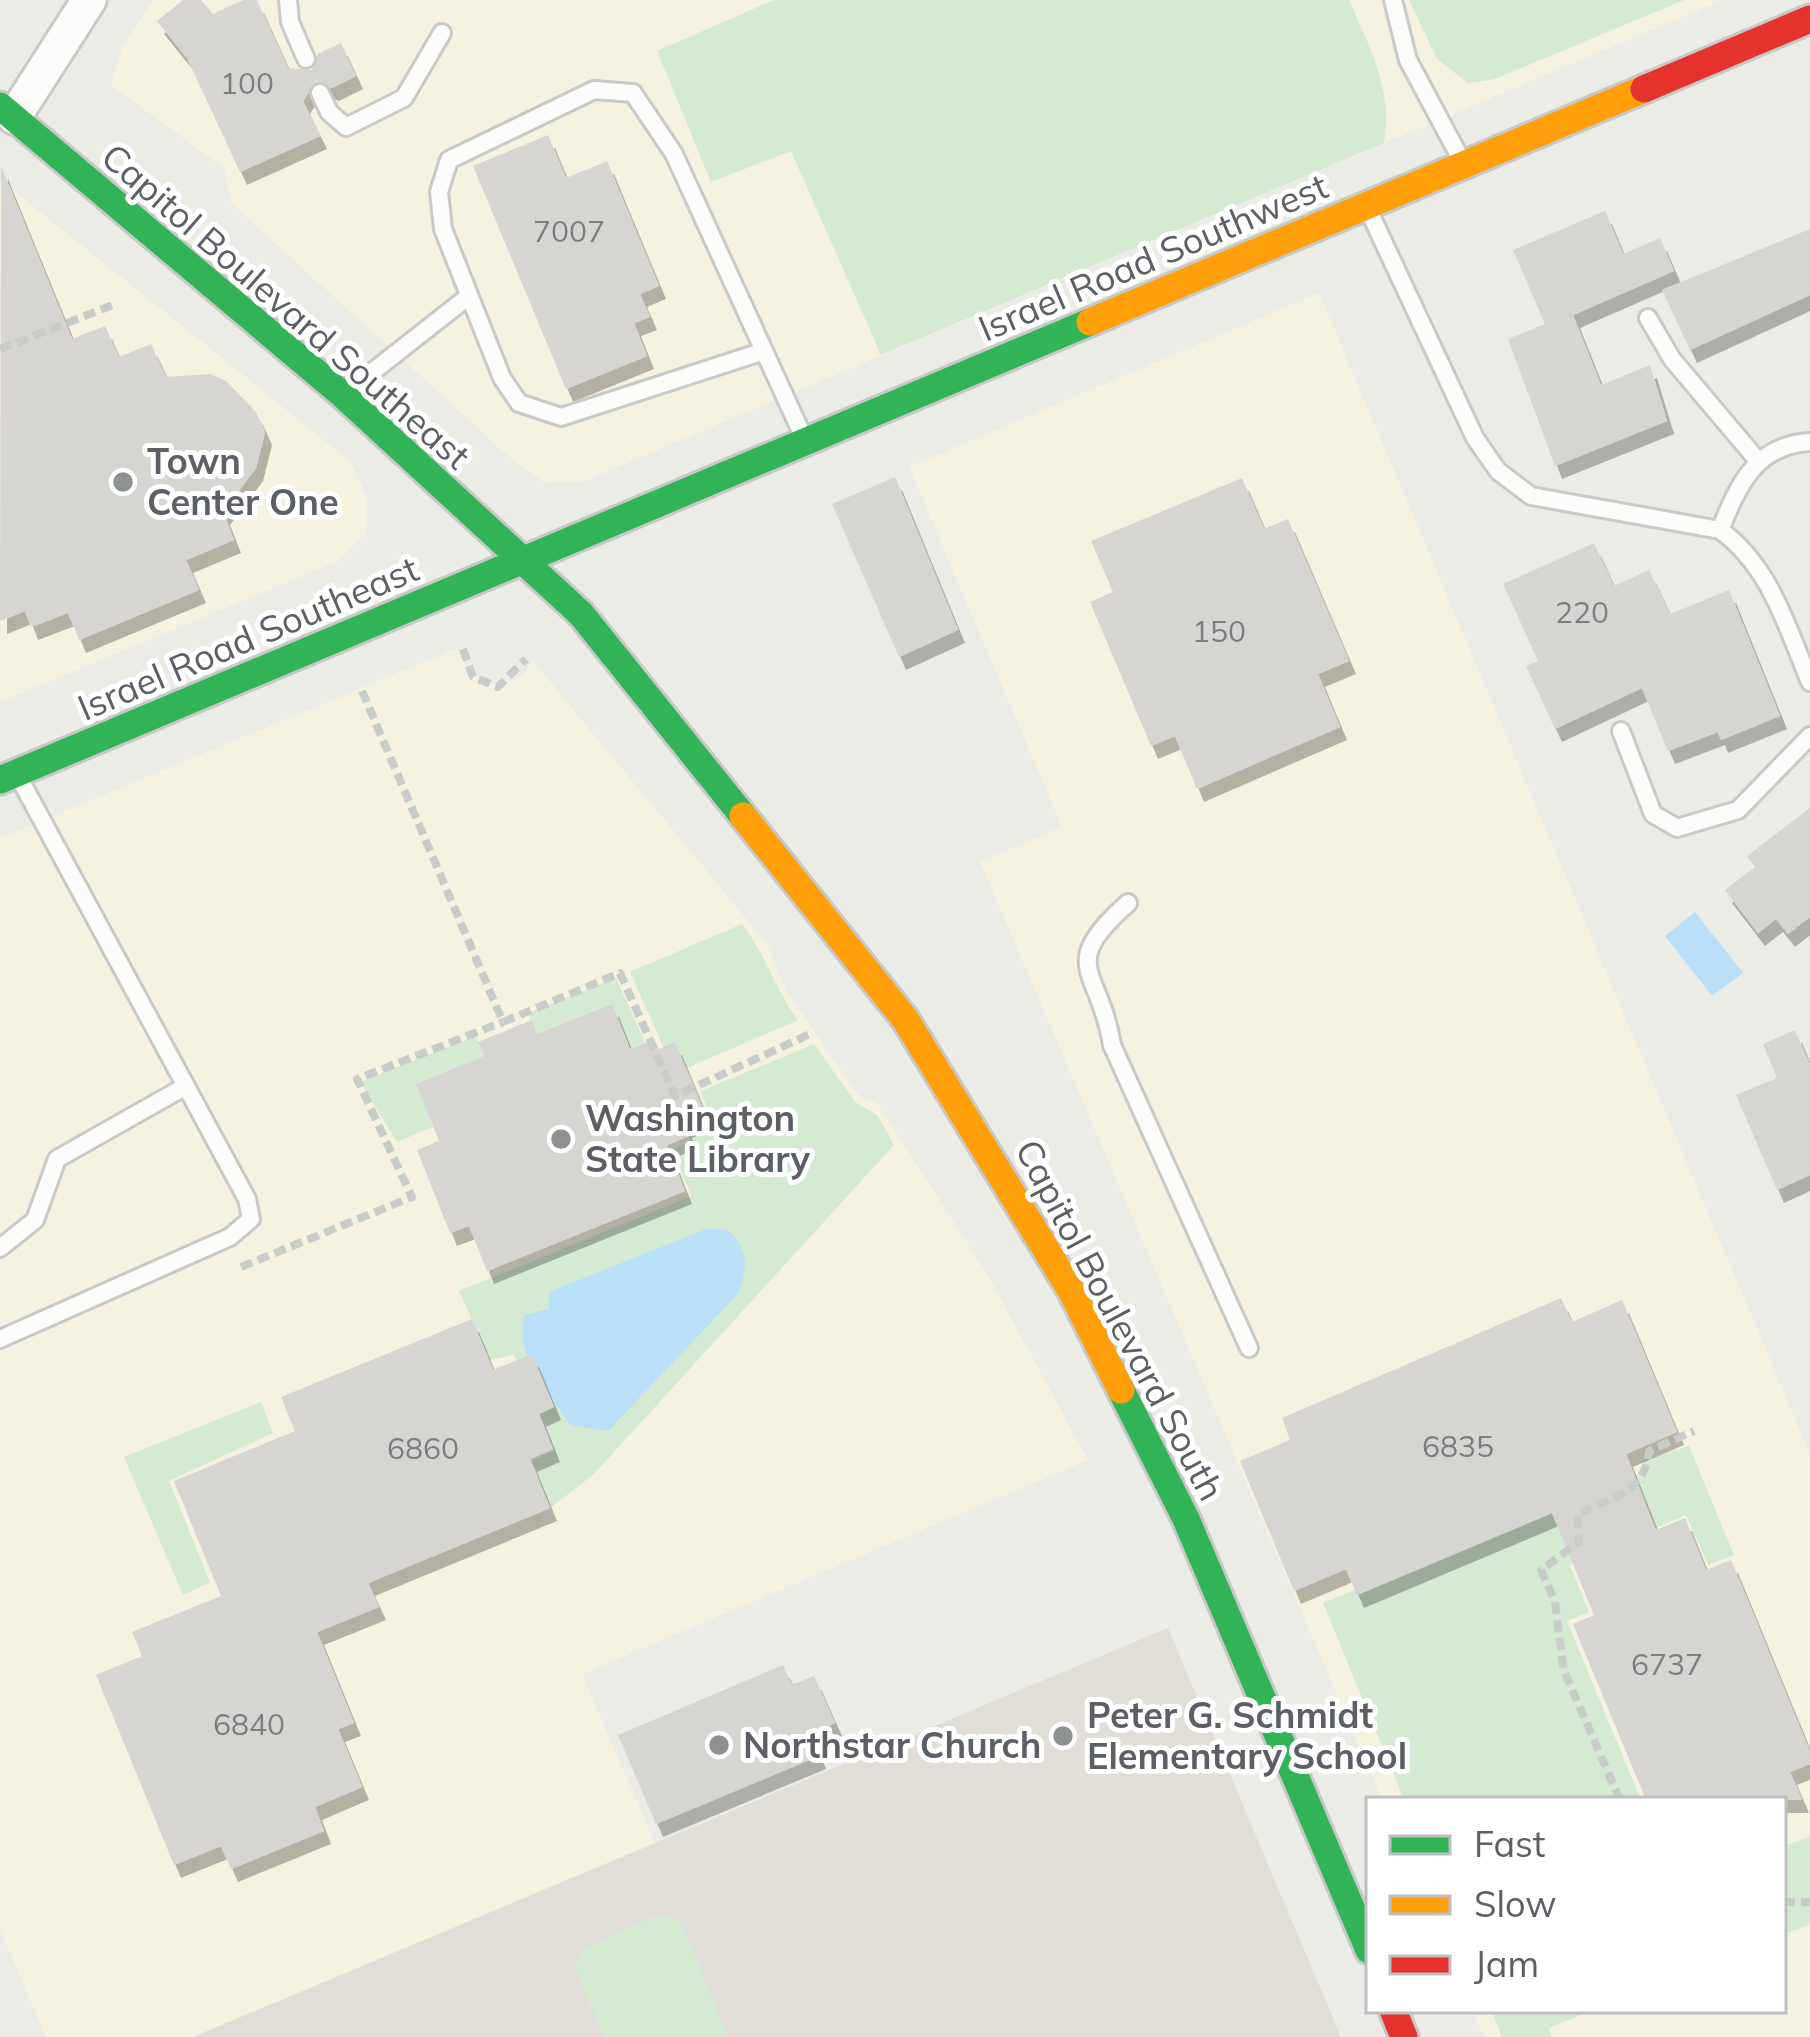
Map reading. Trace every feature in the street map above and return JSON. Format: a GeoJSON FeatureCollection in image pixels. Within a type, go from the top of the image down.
{"type":"FeatureCollection","features":[{"type":"Feature","properties":{"kind":"main road","name":"Israel Road Southwest"},"geometry":{"type":"LineString","coordinates":[[524,562],[1810,19]]}},
{"type":"Feature","properties":{"kind":"main road","name":"Capitol Boulevard Southeast"},"geometry":{"type":"LineString","coordinates":[[7,111],[343,395],[524,562]]}},
{"type":"Feature","properties":{"kind":"main road","name":"Israel Road Southeast"},"geometry":{"type":"LineString","coordinates":[[8,777],[524,562]]}},
{"type":"Feature","properties":{"kind":"main road","name":"Capitol Boulevard South"},"geometry":{"type":"LineString","coordinates":[[524,562],[580,614],[905,1018],[1012,1186],[1186,1519],[1366,1943]]}},
{"type":"Feature","properties":{"kind":"street"},"geometry":{"type":"LineString","coordinates":[[7,111],[88,0]]}},
{"type":"Feature","properties":{"kind":"lane"},"geometry":{"type":"LineString","coordinates":[[288,0],[290,22],[306,59]]}},
{"type":"Feature","properties":{"kind":"lane"},"geometry":{"type":"LineString","coordinates":[[1393,0],[1408,60],[1464,165]]}},
{"type":"Feature","properties":{"kind":"lane"},"geometry":{"type":"LineString","coordinates":[[320,93],[346,127],[385,108],[404,98],[442,33]]}},
{"type":"Feature","properties":{"kind":"lane"},"geometry":{"type":"LineString","coordinates":[[764,350],[561,417],[540,414],[519,403],[502,378],[442,229],[440,192],[449,160],[594,90],[616,88],[633,93],[649,109],[764,350],[806,442]]}},
{"type":"Feature","properties":{"kind":"lane"},"geometry":{"type":"LineString","coordinates":[[1367,206],[1475,438],[1498,471],[1531,496],[1720,530],[1744,547],[1769,585],[1810,682]]}},
{"type":"Feature","properties":{"kind":"lane"},"geometry":{"type":"LineString","coordinates":[[343,395],[470,296]]}},
{"type":"Feature","properties":{"kind":"lane"},"geometry":{"type":"LineString","coordinates":[[1648,318],[1672,359],[1760,462]]}},
{"type":"Feature","properties":{"kind":"lane"},"geometry":{"type":"LineString","coordinates":[[1720,530],[1744,470],[1794,443],[1810,442]]}},
{"type":"Feature","properties":{"kind":"lane"},"geometry":{"type":"LineString","coordinates":[[1621,731],[1653,814],[1677,828],[1738,810],[1810,736]]}},
{"type":"Feature","properties":{"kind":"lane"},"geometry":{"type":"LineString","coordinates":[[0,1339],[245,1228],[251,1219],[247,1199],[186,1086],[8,777]]}},
{"type":"Feature","properties":{"kind":"lane"},"geometry":{"type":"LineString","coordinates":[[1128,903],[1090,940],[1088,973],[1107,1011],[1112,1045],[1249,1348]]}},
{"type":"Feature","properties":{"kind":"lane"},"geometry":{"type":"LineString","coordinates":[[0,1248],[34,1220],[57,1159],[186,1086]]}},
{"type":"Feature","properties":{"kind":"path"},"geometry":{"type":"LineString","coordinates":[[0,349],[113,305]]}},
{"type":"Feature","properties":{"kind":"path"},"geometry":{"type":"LineString","coordinates":[[463,649],[472,677],[498,687],[526,659]]}},
{"type":"Feature","properties":{"kind":"path"},"geometry":{"type":"LineString","coordinates":[[362,691],[503,1022]]}},
{"type":"Feature","properties":{"kind":"path"},"geometry":{"type":"LineString","coordinates":[[239,1268],[412,1197],[357,1079],[620,973],[675,1096],[812,1033]]}},
{"type":"Feature","properties":{"kind":"path"},"geometry":{"type":"LineString","coordinates":[[1619,1797],[1564,1671],[1556,1602],[1541,1570],[1579,1542],[1577,1515],[1637,1486],[1648,1451],[1694,1432]]}},
{"type":"Feature","properties":{"kind":"shaded area"},"geometry":{"type":"Polygon","coordinates":[[[153,0],[1723,0],[582,482],[545,483],[515,462],[231,203],[224,168],[111,85],[122,48],[153,0]]]}},
{"type":"Feature","properties":{"kind":"shaded area"},"geometry":{"type":"Polygon","coordinates":[[[0,180],[350,461],[367,497],[366,533],[338,561],[0,702],[0,180]]]}},
{"type":"Feature","properties":{"kind":"shaded area"},"geometry":{"type":"Polygon","coordinates":[[[1319,293],[1810,1454],[1810,2037],[1484,2037],[1473,2013],[1786,2013],[1786,1797],[1381,1797],[980,862],[1062,827],[909,467],[1319,293]]]}},
{"type":"Feature","properties":{"kind":"shaded area"},"geometry":{"type":"Polygon","coordinates":[[[457,648],[466,666],[485,683],[505,684],[522,676],[533,661],[767,944],[787,992],[859,1096],[877,1103],[989,1277],[1088,1460],[582,1674],[655,1843],[193,2037],[46,2037],[0,1930],[0,838],[457,648]]]}},
{"type":"Feature","properties":{"kind":"shaded area","name":"Peter G. Schmidt Elementary School"},"geometry":{"type":"Polygon","coordinates":[[[1168,1628],[1341,2037],[193,2037],[1168,1628]]]}},
{"type":"Feature","properties":{"kind":"green space"},"geometry":{"type":"Polygon","coordinates":[[[774,0],[1349,0],[1382,87],[1384,143],[881,355],[791,151],[711,182],[657,51],[774,0]]]}},
{"type":"Feature","properties":{"kind":"green space"},"geometry":{"type":"Polygon","coordinates":[[[1409,0],[1684,0],[1495,79],[1468,83],[1437,59],[1409,0]]]}},
{"type":"Feature","properties":{"kind":"green space"},"geometry":{"type":"Polygon","coordinates":[[[742,924],[798,1020],[675,1073],[630,972],[742,924]]]}},
{"type":"Feature","properties":{"kind":"green space"},"geometry":{"type":"Polygon","coordinates":[[[616,978],[645,1042],[630,1048],[612,1004],[537,1034],[528,1013],[616,978]]]}},
{"type":"Feature","properties":{"kind":"green space"},"geometry":{"type":"Polygon","coordinates":[[[476,1036],[484,1056],[417,1084],[433,1127],[397,1142],[360,1082],[476,1036]]]}},
{"type":"Feature","properties":{"kind":"green space"},"geometry":{"type":"Polygon","coordinates":[[[814,1044],[856,1103],[877,1115],[894,1145],[593,1475],[550,1508],[532,1461],[554,1451],[514,1355],[490,1360],[459,1291],[692,1196],[671,1150],[691,1141],[685,1125],[710,1118],[701,1091],[814,1044]]]}},
{"type":"Feature","properties":{"kind":"green space"},"geometry":{"type":"Polygon","coordinates":[[[261,1402],[273,1433],[169,1481],[210,1582],[183,1595],[124,1457],[261,1402]]]}},
{"type":"Feature","properties":{"kind":"green space"},"geometry":{"type":"Polygon","coordinates":[[[1689,1446],[1734,1555],[1708,1565],[1686,1515],[1570,1565],[1589,1612],[1567,1621],[1640,1797],[1403,1797],[1323,1603],[1646,1471],[1643,1461],[1689,1446]]]}},
{"type":"Feature","properties":{"kind":"green space"},"geometry":{"type":"Polygon","coordinates":[[[1810,1836],[1810,1924],[1786,1934],[1786,1846],[1810,1836]]]}},
{"type":"Feature","properties":{"kind":"green space"},"geometry":{"type":"Polygon","coordinates":[[[658,1915],[681,1922],[728,2037],[604,2037],[574,1965],[582,1949],[658,1915]]]}},
{"type":"Feature","properties":{"kind":"green space"},"geometry":{"type":"Polygon","coordinates":[[[1492,2013],[1586,2013],[1549,2028],[1551,2037],[1502,2037],[1492,2013]]]}},
{"type":"Feature","properties":{"kind":"water"},"geometry":{"type":"Polygon","coordinates":[[[1695,912],[1743,973],[1712,996],[1665,936],[1695,912]]]}},
{"type":"Feature","properties":{"kind":"water"},"geometry":{"type":"Polygon","coordinates":[[[709,1228],[728,1230],[740,1245],[745,1267],[738,1294],[608,1431],[571,1425],[529,1359],[524,1315],[549,1309],[549,1292],[709,1228]]]}},
{"type":"Feature","properties":{"kind":"building"},"geometry":{"type":"Polygon","coordinates":[[[183,0],[201,0],[213,14],[243,0],[257,0],[288,68],[312,70],[318,54],[341,43],[356,76],[332,88],[316,81],[303,101],[320,136],[240,172],[187,58],[157,21],[183,0]]]}},
{"type":"Feature","properties":{"kind":"building"},"geometry":{"type":"Polygon","coordinates":[[[548,135],[566,178],[607,161],[659,286],[640,294],[650,317],[634,323],[647,356],[566,389],[473,166],[548,135]]]}},
{"type":"Feature","properties":{"kind":"building","name":"Town Center One"},"geometry":{"type":"Polygon","coordinates":[[[1,166],[72,339],[105,326],[119,357],[151,344],[166,377],[210,374],[226,381],[256,412],[265,432],[256,468],[223,512],[234,540],[186,560],[199,590],[79,640],[68,613],[31,627],[25,611],[0,621],[1,166]]]}},
{"type":"Feature","properties":{"kind":"building"},"geometry":{"type":"Polygon","coordinates":[[[1605,211],[1623,254],[1660,238],[1674,271],[1573,315],[1601,385],[1650,365],[1667,421],[1555,466],[1508,339],[1545,324],[1513,250],[1605,211]]]}},
{"type":"Feature","properties":{"kind":"building"},"geometry":{"type":"Polygon","coordinates":[[[1810,229],[1810,295],[1690,350],[1662,290],[1810,229]]]}},
{"type":"Feature","properties":{"kind":"building"},"geometry":{"type":"Polygon","coordinates":[[[895,477],[958,630],[899,657],[832,504],[895,477]]]}},
{"type":"Feature","properties":{"kind":"building"},"geometry":{"type":"Polygon","coordinates":[[[1242,478],[1264,529],[1288,519],[1349,661],[1318,674],[1340,727],[1197,789],[1175,736],[1151,746],[1090,602],[1113,592],[1091,541],[1242,478]]]}},
{"type":"Feature","properties":{"kind":"building"},"geometry":{"type":"Polygon","coordinates":[[[1594,543],[1614,586],[1649,570],[1670,614],[1729,590],[1780,716],[1721,740],[1718,732],[1668,751],[1642,688],[1555,729],[1526,666],[1538,661],[1503,584],[1594,543]]]}},
{"type":"Feature","properties":{"kind":"building"},"geometry":{"type":"Polygon","coordinates":[[[1810,808],[1810,917],[1788,934],[1776,919],[1758,933],[1725,890],[1755,867],[1747,856],[1810,808]]]}},
{"type":"Feature","properties":{"kind":"building","name":"Washington State Library"},"geometry":{"type":"Polygon","coordinates":[[[612,1004],[630,1049],[654,1039],[659,1049],[675,1042],[706,1116],[685,1125],[689,1136],[667,1145],[685,1191],[487,1271],[469,1226],[450,1233],[417,1150],[439,1141],[416,1084],[484,1056],[478,1042],[532,1020],[537,1034],[612,1004]]]}},
{"type":"Feature","properties":{"kind":"building"},"geometry":{"type":"Polygon","coordinates":[[[1795,1030],[1810,1065],[1810,1175],[1777,1190],[1736,1095],[1777,1078],[1763,1044],[1795,1030]]]}},
{"type":"Feature","properties":{"kind":"building"},"geometry":{"type":"Polygon","coordinates":[[[1561,1298],[1572,1322],[1622,1300],[1677,1432],[1626,1454],[1656,1530],[1685,1518],[1706,1570],[1731,1560],[1810,1752],[1810,1764],[1790,1772],[1802,1800],[1645,1797],[1573,1624],[1594,1615],[1552,1513],[1357,1595],[1346,1569],[1294,1591],[1240,1461],[1290,1440],[1282,1418],[1561,1298]]]}},
{"type":"Feature","properties":{"kind":"building"},"geometry":{"type":"Polygon","coordinates":[[[472,1319],[493,1370],[532,1354],[554,1407],[539,1414],[553,1449],[530,1459],[550,1508],[368,1583],[379,1607],[317,1632],[354,1723],[338,1729],[362,1787],[315,1807],[324,1831],[231,1869],[221,1846],[174,1865],[96,1675],[142,1656],[132,1632],[221,1596],[174,1481],[295,1431],[281,1397],[472,1319]]]}},
{"type":"Feature","properties":{"kind":"building","name":"Northstar Church"},"geometry":{"type":"Polygon","coordinates":[[[783,1665],[792,1685],[814,1676],[835,1723],[810,1734],[819,1756],[656,1824],[618,1735],[783,1665]]]}},
{"type":"Feature","properties":{"kind":"traffic: fast"},"geometry":{"type":"LineString","coordinates":[[0,106],[343,395],[581,614],[743,816]]}},
{"type":"Feature","properties":{"kind":"traffic: fast"},"geometry":{"type":"LineString","coordinates":[[0,780],[1090,322]]}},
{"type":"Feature","properties":{"kind":"traffic: fast"},"geometry":{"type":"LineString","coordinates":[[1121,1390],[1186,1519],[1366,1943]]}},
{"type":"Feature","properties":{"kind":"traffic: slow"},"geometry":{"type":"LineString","coordinates":[[1090,322],[1644,89]]}},
{"type":"Feature","properties":{"kind":"traffic: slow"},"geometry":{"type":"LineString","coordinates":[[743,816],[905,1019],[1072,1292],[1121,1390]]}},
{"type":"Feature","properties":{"kind":"traffic: jam"},"geometry":{"type":"LineString","coordinates":[[1644,89],[1810,19]]}},
{"type":"Feature","properties":{"kind":"traffic: jam"},"geometry":{"type":"LineString","coordinates":[[1394,2013],[1404,2037]]}},
{"type":"Feature","properties":{"kind":"place","name":"Town Center One"},"geometry":{"type":"Point","coordinates":[123,482]}},
{"type":"Feature","properties":{"kind":"place","name":"Washington State Library"},"geometry":{"type":"Point","coordinates":[561,1139]}},
{"type":"Feature","properties":{"kind":"place","name":"Peter G. Schmidt Elementary School"},"geometry":{"type":"Point","coordinates":[1063,1736]}},
{"type":"Feature","properties":{"kind":"place","name":"Northstar Church"},"geometry":{"type":"Point","coordinates":[719,1745]}}]}
